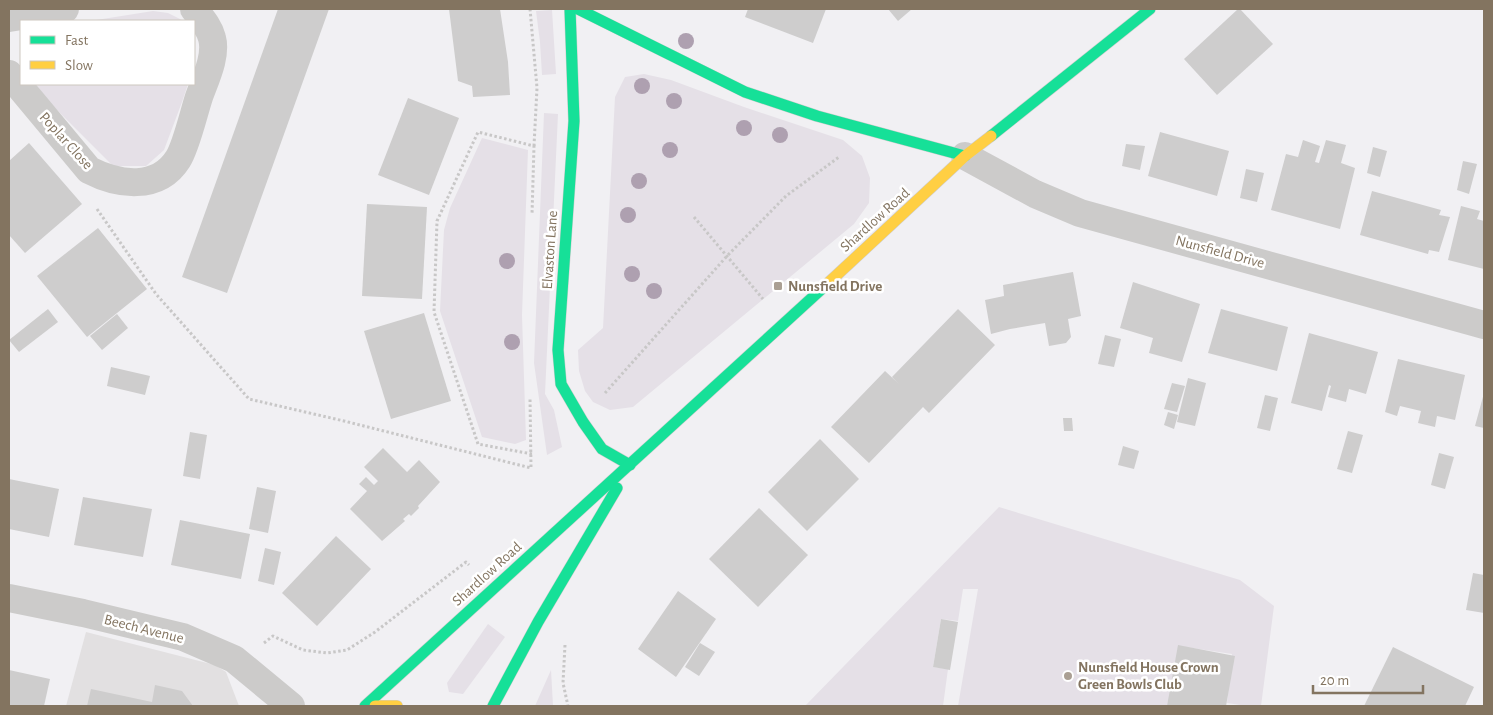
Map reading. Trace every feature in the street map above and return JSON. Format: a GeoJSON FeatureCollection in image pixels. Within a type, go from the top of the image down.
{"type":"FeatureCollection","features":[{"type":"Feature","properties":{"kind":"main road","name":"Elvaston Lane"},"geometry":{"type":"LineString","coordinates":[[570,9],[574,121],[558,350],[561,384],[582,422],[602,449],[630,465]]}},
{"type":"Feature","properties":{"kind":"main road"},"geometry":{"type":"LineString","coordinates":[[578,9],[652,48],[745,92],[817,116],[965,156]]}},
{"type":"Feature","properties":{"kind":"main road","name":"Shardlow Road"},"geometry":{"type":"LineString","coordinates":[[365,706],[965,156],[1150,9]]}},
{"type":"Feature","properties":{"kind":"main road","name":"Shardlow Road"},"geometry":{"type":"LineString","coordinates":[[493,706],[538,622],[630,465]]}},
{"type":"Feature","properties":{"kind":"main road"},"geometry":{"type":"LineString","coordinates":[[375,706],[397,706]]}},
{"type":"Feature","properties":{"kind":"street"},"geometry":{"type":"LineString","coordinates":[[9,18],[65,9]]}},
{"type":"Feature","properties":{"kind":"street","name":"Poplar Close"},"geometry":{"type":"LineString","coordinates":[[9,74],[89,170],[119,182],[143,182],[167,172],[180,157],[212,57],[212,39],[205,23],[194,9]]}},
{"type":"Feature","properties":{"kind":"street","name":"Nunsfield Drive"},"geometry":{"type":"LineString","coordinates":[[965,156],[1035,194],[1080,213],[1484,325]]}},
{"type":"Feature","properties":{"kind":"street","name":"Beech Avenue"},"geometry":{"type":"LineString","coordinates":[[9,598],[83,613],[183,637],[234,659],[291,706]]}},
{"type":"Feature","properties":{"kind":"path"},"geometry":{"type":"LineString","coordinates":[[530,9],[537,88],[532,216]]}},
{"type":"Feature","properties":{"kind":"path"},"geometry":{"type":"LineString","coordinates":[[601,397],[726,256],[786,196],[874,131]]}},
{"type":"Feature","properties":{"kind":"path"},"geometry":{"type":"LineString","coordinates":[[532,454],[478,444],[434,312],[437,221],[478,132],[534,146]]}},
{"type":"Feature","properties":{"kind":"path"},"geometry":{"type":"LineString","coordinates":[[89,170],[93,203],[151,286],[249,399],[531,468],[530,394]]}},
{"type":"Feature","properties":{"kind":"path"},"geometry":{"type":"LineString","coordinates":[[694,217],[783,324]]}},
{"type":"Feature","properties":{"kind":"path"},"geometry":{"type":"LineString","coordinates":[[274,636],[303,650],[327,653],[347,650],[389,622],[466,562]]}},
{"type":"Feature","properties":{"kind":"path"},"geometry":{"type":"LineString","coordinates":[[568,640],[564,647],[562,683],[568,706]]}},
{"type":"Feature","properties":{"kind":"shaded area"},"geometry":{"type":"Polygon","coordinates":[[[552,10],[556,74],[542,75],[536,11],[552,10]]]}},
{"type":"Feature","properties":{"kind":"shaded area"},"geometry":{"type":"Polygon","coordinates":[[[153,11],[168,13],[182,20],[96,20],[153,11]]]}},
{"type":"Feature","properties":{"kind":"shaded area"},"geometry":{"type":"Polygon","coordinates":[[[644,74],[671,80],[843,140],[862,156],[870,178],[869,203],[854,224],[633,407],[610,410],[593,402],[585,391],[579,371],[578,350],[603,328],[615,97],[625,77],[644,74]]]}},
{"type":"Feature","properties":{"kind":"shaded area"},"geometry":{"type":"Polygon","coordinates":[[[37,85],[188,85],[164,150],[146,166],[113,166],[48,101],[37,85]]]}},
{"type":"Feature","properties":{"kind":"shaded area"},"geometry":{"type":"Polygon","coordinates":[[[544,113],[558,114],[545,394],[554,410],[562,447],[547,455],[534,363],[544,113]]]}},
{"type":"Feature","properties":{"kind":"shaded area"},"geometry":{"type":"Polygon","coordinates":[[[482,138],[528,150],[522,315],[526,440],[515,444],[482,437],[440,311],[444,230],[450,208],[482,138]]]}},
{"type":"Feature","properties":{"kind":"shaded area"},"geometry":{"type":"Polygon","coordinates":[[[999,507],[1240,580],[1274,606],[1261,706],[1227,703],[1232,654],[1179,646],[1168,706],[958,706],[978,589],[963,589],[958,621],[941,619],[933,667],[948,669],[943,706],[805,706],[999,507]]]}},
{"type":"Feature","properties":{"kind":"shaded area"},"geometry":{"type":"Polygon","coordinates":[[[488,624],[505,637],[463,694],[449,692],[447,683],[488,624]]]}},
{"type":"Feature","properties":{"kind":"shaded area"},"geometry":{"type":"Polygon","coordinates":[[[86,632],[215,665],[226,672],[239,706],[66,706],[86,632]]]}},
{"type":"Feature","properties":{"kind":"shaded area"},"geometry":{"type":"Polygon","coordinates":[[[551,670],[553,706],[535,706],[551,670]]]}},
{"type":"Feature","properties":{"kind":"building"},"geometry":{"type":"Polygon","coordinates":[[[278,9],[329,9],[227,293],[182,277],[278,9]]]}},
{"type":"Feature","properties":{"kind":"building"},"geometry":{"type":"Polygon","coordinates":[[[449,9],[500,9],[508,62],[510,95],[473,97],[472,86],[458,81],[449,9]]]}},
{"type":"Feature","properties":{"kind":"building"},"geometry":{"type":"Polygon","coordinates":[[[748,9],[826,9],[813,43],[745,17],[748,9]]]}},
{"type":"Feature","properties":{"kind":"building"},"geometry":{"type":"Polygon","coordinates":[[[888,9],[912,9],[898,21],[888,9]]]}},
{"type":"Feature","properties":{"kind":"building"},"geometry":{"type":"Polygon","coordinates":[[[1238,9],[1273,44],[1217,95],[1184,59],[1238,9]]]}},
{"type":"Feature","properties":{"kind":"building"},"geometry":{"type":"Polygon","coordinates":[[[408,98],[459,118],[429,195],[378,175],[408,98]]]}},
{"type":"Feature","properties":{"kind":"building"},"geometry":{"type":"Polygon","coordinates":[[[1160,132],[1229,151],[1217,196],[1148,176],[1160,132]]]}},
{"type":"Feature","properties":{"kind":"building"},"geometry":{"type":"Polygon","coordinates":[[[1303,140],[1320,146],[1315,162],[1319,163],[1326,140],[1346,145],[1341,163],[1355,168],[1340,229],[1271,210],[1286,154],[1298,157],[1303,140]]]}},
{"type":"Feature","properties":{"kind":"building"},"geometry":{"type":"Polygon","coordinates":[[[29,143],[82,204],[25,253],[9,235],[9,161],[29,143]]]}},
{"type":"Feature","properties":{"kind":"building"},"geometry":{"type":"Polygon","coordinates":[[[1126,144],[1145,146],[1140,170],[1122,166],[1126,144]]]}},
{"type":"Feature","properties":{"kind":"building"},"geometry":{"type":"Polygon","coordinates":[[[1373,147],[1387,151],[1380,177],[1367,173],[1373,147]]]}},
{"type":"Feature","properties":{"kind":"building"},"geometry":{"type":"Polygon","coordinates":[[[1463,161],[1477,164],[1469,194],[1457,190],[1463,161]]]}},
{"type":"Feature","properties":{"kind":"building"},"geometry":{"type":"Polygon","coordinates":[[[1246,169],[1264,173],[1257,202],[1240,198],[1246,169]]]}},
{"type":"Feature","properties":{"kind":"building"},"geometry":{"type":"Polygon","coordinates":[[[1372,191],[1441,210],[1439,215],[1450,217],[1439,252],[1429,250],[1428,254],[1360,235],[1372,191]]]}},
{"type":"Feature","properties":{"kind":"building"},"geometry":{"type":"Polygon","coordinates":[[[367,204],[427,207],[422,299],[362,296],[367,204]]]}},
{"type":"Feature","properties":{"kind":"building"},"geometry":{"type":"Polygon","coordinates":[[[1461,206],[1480,211],[1477,219],[1484,221],[1484,269],[1448,260],[1461,206]]]}},
{"type":"Feature","properties":{"kind":"building"},"geometry":{"type":"Polygon","coordinates":[[[98,228],[147,289],[87,337],[37,276],[98,228]]]}},
{"type":"Feature","properties":{"kind":"building"},"geometry":{"type":"Polygon","coordinates":[[[1073,272],[1081,316],[1068,319],[1071,337],[1066,343],[1049,346],[1045,323],[991,334],[985,300],[1004,296],[1003,285],[1073,272]]]}},
{"type":"Feature","properties":{"kind":"building"},"geometry":{"type":"Polygon","coordinates":[[[1133,282],[1200,304],[1182,362],[1149,353],[1153,338],[1120,328],[1133,282]]]}},
{"type":"Feature","properties":{"kind":"building"},"geometry":{"type":"Polygon","coordinates":[[[48,309],[58,322],[19,352],[9,340],[48,309]]]}},
{"type":"Feature","properties":{"kind":"building"},"geometry":{"type":"Polygon","coordinates":[[[958,309],[995,345],[929,413],[923,407],[869,463],[831,427],[885,371],[899,384],[892,377],[958,309]]]}},
{"type":"Feature","properties":{"kind":"building"},"geometry":{"type":"Polygon","coordinates":[[[1221,309],[1288,327],[1277,371],[1208,353],[1221,309]]]}},
{"type":"Feature","properties":{"kind":"building"},"geometry":{"type":"Polygon","coordinates":[[[424,313],[451,401],[391,419],[364,331],[424,313]]]}},
{"type":"Feature","properties":{"kind":"building"},"geometry":{"type":"Polygon","coordinates":[[[117,314],[128,328],[102,350],[90,336],[117,314]]]}},
{"type":"Feature","properties":{"kind":"building"},"geometry":{"type":"Polygon","coordinates":[[[1309,333],[1378,352],[1366,394],[1349,389],[1346,402],[1328,397],[1331,386],[1329,385],[1322,411],[1291,403],[1309,333]]]}},
{"type":"Feature","properties":{"kind":"building"},"geometry":{"type":"Polygon","coordinates":[[[1105,335],[1121,339],[1114,367],[1098,364],[1105,335]]]}},
{"type":"Feature","properties":{"kind":"building"},"geometry":{"type":"Polygon","coordinates":[[[1398,359],[1465,375],[1455,420],[1437,416],[1435,427],[1418,423],[1421,411],[1400,406],[1397,416],[1385,412],[1398,359]]]}},
{"type":"Feature","properties":{"kind":"building"},"geometry":{"type":"Polygon","coordinates":[[[111,367],[150,376],[145,395],[107,386],[111,367]]]}},
{"type":"Feature","properties":{"kind":"building"},"geometry":{"type":"Polygon","coordinates":[[[1188,378],[1206,383],[1195,426],[1177,422],[1188,378]]]}},
{"type":"Feature","properties":{"kind":"building"},"geometry":{"type":"Polygon","coordinates":[[[1172,383],[1185,386],[1177,412],[1164,409],[1172,383]]]}},
{"type":"Feature","properties":{"kind":"building"},"geometry":{"type":"Polygon","coordinates":[[[1484,393],[1484,428],[1475,426],[1484,393]]]}},
{"type":"Feature","properties":{"kind":"building"},"geometry":{"type":"Polygon","coordinates":[[[1265,395],[1278,398],[1270,431],[1257,428],[1265,395]]]}},
{"type":"Feature","properties":{"kind":"building"},"geometry":{"type":"Polygon","coordinates":[[[1168,412],[1178,415],[1174,429],[1164,425],[1168,412]]]}},
{"type":"Feature","properties":{"kind":"building"},"geometry":{"type":"Polygon","coordinates":[[[1063,418],[1072,418],[1073,431],[1064,431],[1063,418]]]}},
{"type":"Feature","properties":{"kind":"building"},"geometry":{"type":"Polygon","coordinates":[[[1348,431],[1363,435],[1352,473],[1337,469],[1348,431]]]}},
{"type":"Feature","properties":{"kind":"building"},"geometry":{"type":"Polygon","coordinates":[[[190,432],[207,435],[200,479],[183,476],[190,432]]]}},
{"type":"Feature","properties":{"kind":"building"},"geometry":{"type":"Polygon","coordinates":[[[820,439],[859,479],[807,531],[768,492],[820,439]]]}},
{"type":"Feature","properties":{"kind":"building"},"geometry":{"type":"Polygon","coordinates":[[[1123,446],[1139,451],[1134,469],[1118,465],[1123,446]]]}},
{"type":"Feature","properties":{"kind":"building"},"geometry":{"type":"Polygon","coordinates":[[[383,448],[407,472],[419,460],[440,482],[418,506],[419,508],[411,516],[409,514],[403,519],[405,521],[382,541],[350,509],[367,491],[359,484],[366,477],[374,485],[378,481],[364,467],[383,448]]]}},
{"type":"Feature","properties":{"kind":"building"},"geometry":{"type":"Polygon","coordinates":[[[1439,453],[1454,457],[1445,489],[1431,485],[1439,453]]]}},
{"type":"Feature","properties":{"kind":"building"},"geometry":{"type":"Polygon","coordinates":[[[9,479],[59,489],[49,537],[9,529],[9,479]]]}},
{"type":"Feature","properties":{"kind":"building"},"geometry":{"type":"Polygon","coordinates":[[[257,487],[276,491],[268,533],[249,529],[257,487]]]}},
{"type":"Feature","properties":{"kind":"building"},"geometry":{"type":"Polygon","coordinates":[[[83,497],[152,509],[143,557],[74,545],[83,497]]]}},
{"type":"Feature","properties":{"kind":"building"},"geometry":{"type":"Polygon","coordinates":[[[759,508],[808,555],[758,607],[709,559],[759,508]]]}},
{"type":"Feature","properties":{"kind":"building"},"geometry":{"type":"Polygon","coordinates":[[[180,520],[250,534],[241,579],[171,565],[180,520]]]}},
{"type":"Feature","properties":{"kind":"building"},"geometry":{"type":"Polygon","coordinates":[[[336,536],[371,569],[317,626],[282,593],[336,536]]]}},
{"type":"Feature","properties":{"kind":"building"},"geometry":{"type":"Polygon","coordinates":[[[265,548],[281,552],[274,585],[258,581],[265,548]]]}},
{"type":"Feature","properties":{"kind":"building"},"geometry":{"type":"Polygon","coordinates":[[[1473,573],[1484,575],[1484,613],[1466,610],[1473,573]]]}},
{"type":"Feature","properties":{"kind":"building"},"geometry":{"type":"Polygon","coordinates":[[[678,591],[716,619],[676,677],[638,649],[678,591]]]}},
{"type":"Feature","properties":{"kind":"building"},"geometry":{"type":"Polygon","coordinates":[[[941,619],[958,622],[950,670],[933,667],[941,619]]]}},
{"type":"Feature","properties":{"kind":"building"},"geometry":{"type":"Polygon","coordinates":[[[700,643],[715,652],[699,676],[685,667],[700,643]]]}},
{"type":"Feature","properties":{"kind":"building"},"geometry":{"type":"Polygon","coordinates":[[[1178,645],[1235,656],[1226,706],[1167,706],[1178,645]]]}},
{"type":"Feature","properties":{"kind":"building"},"geometry":{"type":"Polygon","coordinates":[[[1393,647],[1474,687],[1465,706],[1364,706],[1393,647]]]}},
{"type":"Feature","properties":{"kind":"building"},"geometry":{"type":"Polygon","coordinates":[[[9,670],[50,679],[44,706],[9,706],[9,670]]]}},
{"type":"Feature","properties":{"kind":"building"},"geometry":{"type":"Polygon","coordinates":[[[155,685],[182,691],[193,706],[87,706],[91,689],[152,702],[155,685]]]}},
{"type":"Feature","properties":{"kind":"traffic: fast"},"geometry":{"type":"LineString","coordinates":[[570,9],[574,121],[558,350],[561,384],[583,422],[602,449],[630,465]]}},
{"type":"Feature","properties":{"kind":"traffic: fast"},"geometry":{"type":"LineString","coordinates":[[578,9],[745,92],[817,116],[965,156]]}},
{"type":"Feature","properties":{"kind":"traffic: fast"},"geometry":{"type":"LineString","coordinates":[[991,136],[1150,9]]}},
{"type":"Feature","properties":{"kind":"traffic: fast"},"geometry":{"type":"LineString","coordinates":[[365,706],[826,285]]}},
{"type":"Feature","properties":{"kind":"traffic: fast"},"geometry":{"type":"LineString","coordinates":[[493,706],[538,622],[617,488]]}},
{"type":"Feature","properties":{"kind":"traffic: slow"},"geometry":{"type":"LineString","coordinates":[[826,285],[965,156],[991,136]]}},
{"type":"Feature","properties":{"kind":"traffic: slow"},"geometry":{"type":"LineString","coordinates":[[375,706],[397,706]]}},
{"type":"Feature","properties":{"kind":"place","name":"Nunsfield Drive"},"geometry":{"type":"Point","coordinates":[778,286]}},
{"type":"Feature","properties":{"kind":"place","name":"Nunsfield House Crown Green Bowls Club"},"geometry":{"type":"Point","coordinates":[1068,676]}}]}
